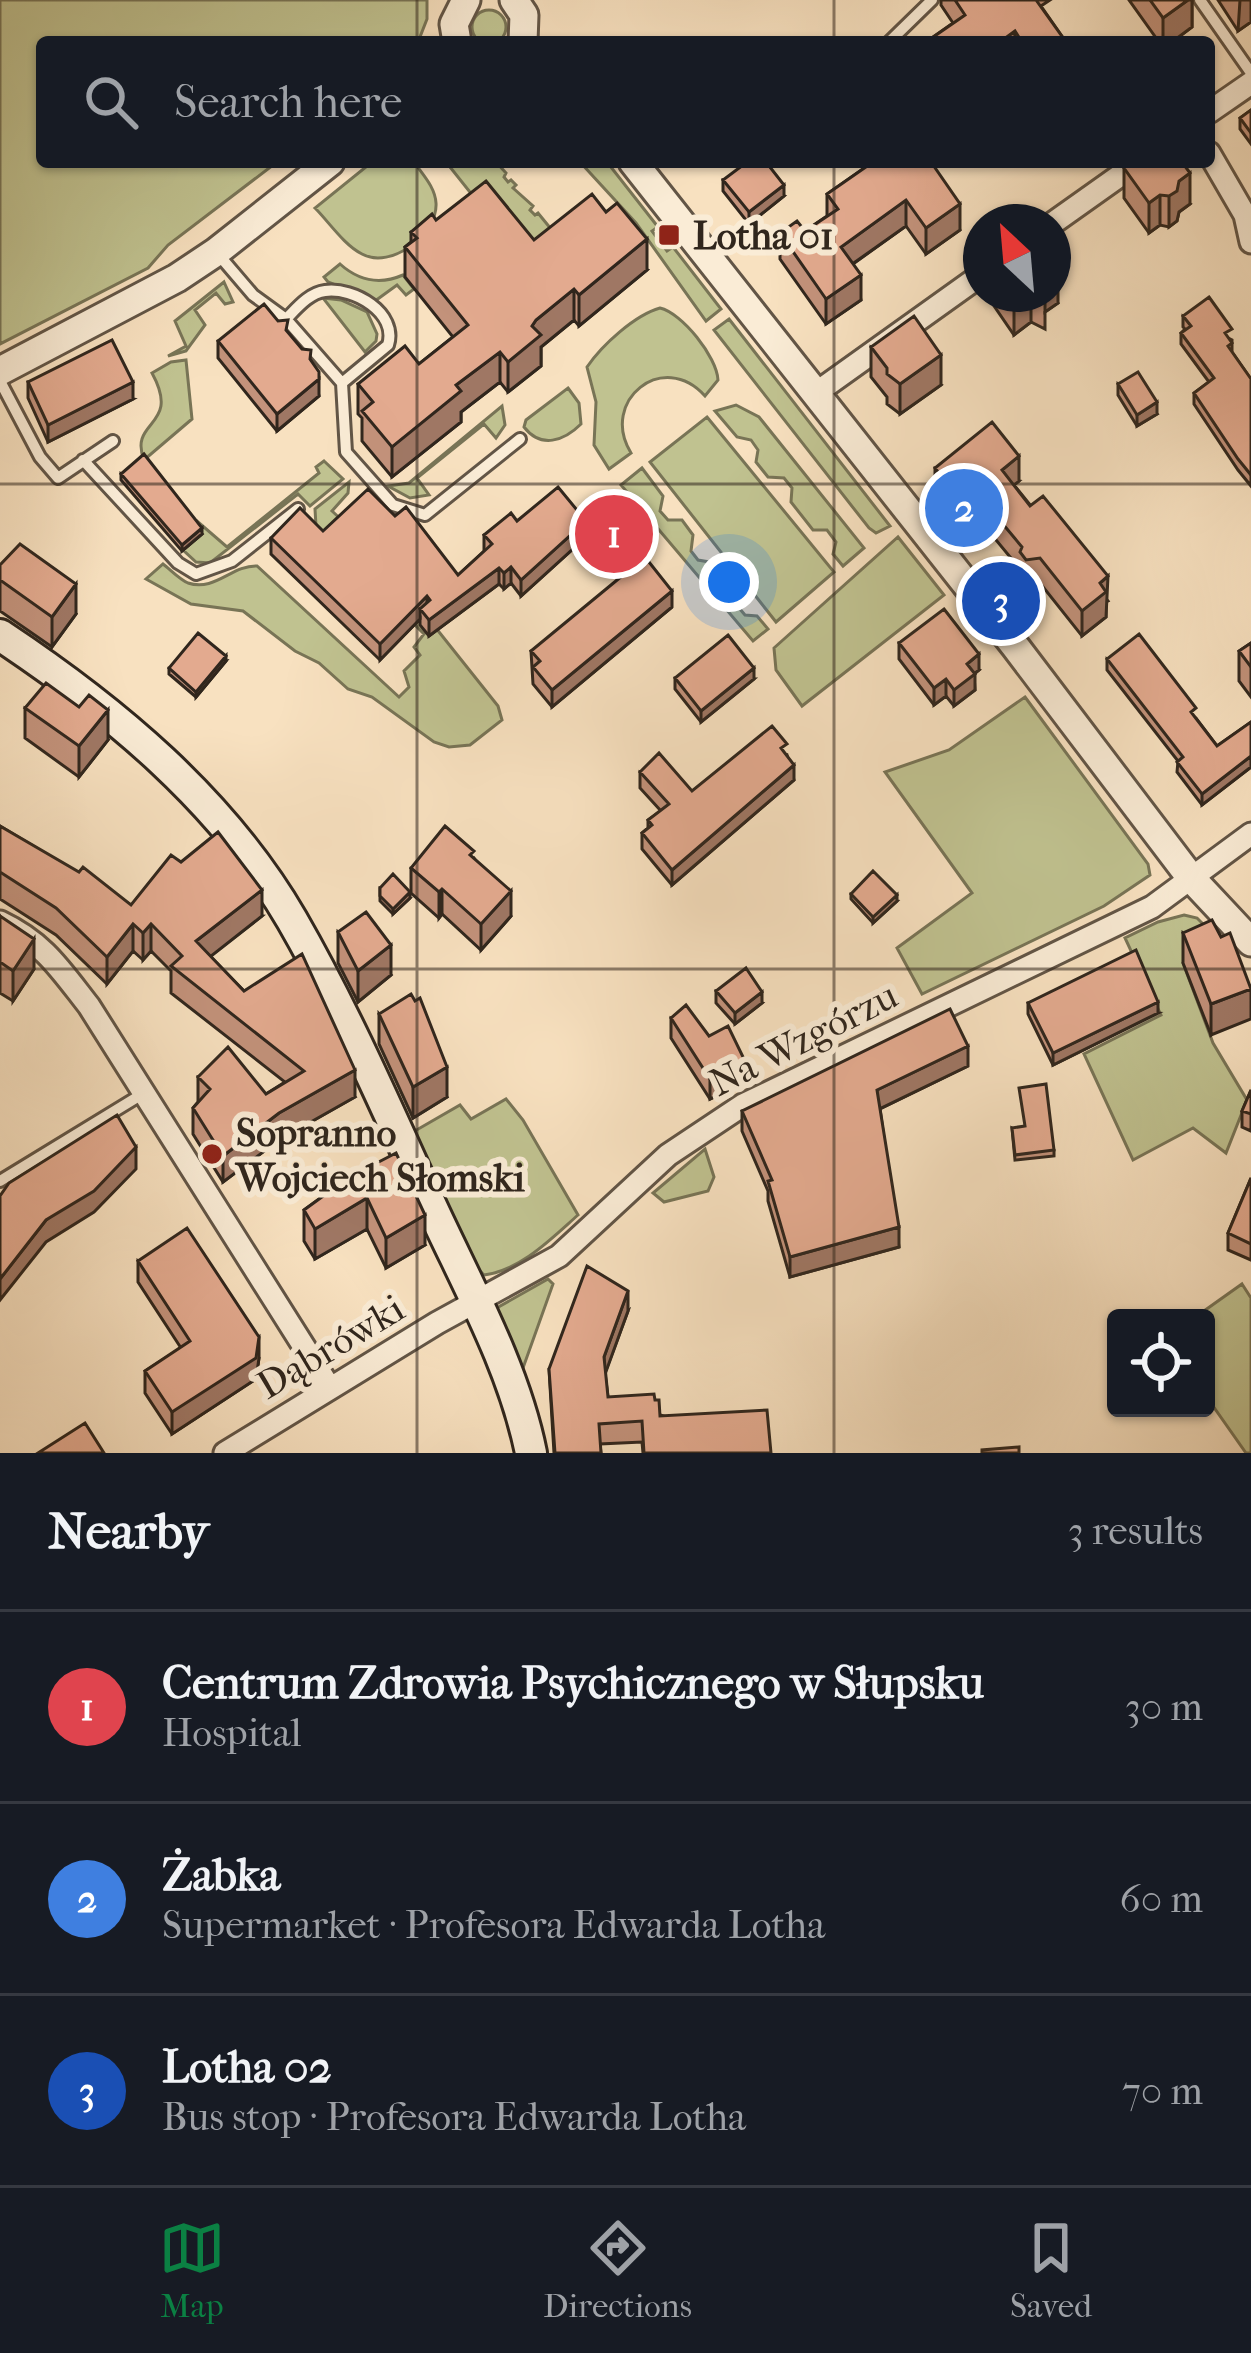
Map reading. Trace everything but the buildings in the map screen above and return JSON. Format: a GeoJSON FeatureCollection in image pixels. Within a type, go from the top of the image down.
{"type":"FeatureCollection","features":[{"type":"Feature","properties":{"kind":"main road"},"geometry":{"type":"LineString","coordinates":[[0,635],[44,664],[156,754],[244,851],[290,916],[475,1303],[525,1423],[531,1453]]}},
{"type":"Feature","properties":{"kind":"street"},"geometry":{"type":"LineString","coordinates":[[454,36],[457,12],[466,0]]}},
{"type":"Feature","properties":{"kind":"street"},"geometry":{"type":"LineString","coordinates":[[514,0],[531,36]]}},
{"type":"Feature","properties":{"kind":"street"},"geometry":{"type":"LineString","coordinates":[[1215,108],[1251,82]]}},
{"type":"Feature","properties":{"kind":"street"},"geometry":{"type":"LineString","coordinates":[[1215,163],[1245,215],[1251,242]]}},
{"type":"Feature","properties":{"kind":"street"},"geometry":{"type":"LineString","coordinates":[[0,371],[216,252],[322,168]]}},
{"type":"Feature","properties":{"kind":"street"},"geometry":{"type":"LineString","coordinates":[[638,168],[1191,878],[1251,942]]}},
{"type":"Feature","properties":{"kind":"street"},"geometry":{"type":"LineString","coordinates":[[1071,211],[1131,168]]}},
{"type":"Feature","properties":{"kind":"street"},"geometry":{"type":"LineString","coordinates":[[816,393],[963,288]]}},
{"type":"Feature","properties":{"kind":"street","name":"Na Wzgórzu"},"geometry":{"type":"LineString","coordinates":[[475,1303],[559,1256],[668,1155],[743,1105],[1151,907],[1251,834]]}},
{"type":"Feature","properties":{"kind":"street"},"geometry":{"type":"LineString","coordinates":[[0,922],[31,937],[45,950],[89,1006],[330,1388]]}},
{"type":"Feature","properties":{"kind":"street","name":"Dąbrówki"},"geometry":{"type":"LineString","coordinates":[[225,1453],[475,1303]]}},
{"type":"Feature","properties":{"kind":"lane"},"geometry":{"type":"LineString","coordinates":[[895,36],[932,0]]}},
{"type":"Feature","properties":{"kind":"lane"},"geometry":{"type":"LineString","coordinates":[[1200,0],[1251,73]]}},
{"type":"Feature","properties":{"kind":"lane"},"geometry":{"type":"LineString","coordinates":[[216,252],[253,295],[286,319],[342,383],[346,452],[393,505],[425,515],[520,439]]}},
{"type":"Feature","properties":{"kind":"lane"},"geometry":{"type":"LineString","coordinates":[[286,319],[318,292],[331,290],[358,298],[386,319],[388,345],[342,383]]}},
{"type":"Feature","properties":{"kind":"lane"},"geometry":{"type":"LineString","coordinates":[[0,380],[40,457],[58,478],[112,441]]}},
{"type":"Feature","properties":{"kind":"lane"},"geometry":{"type":"LineString","coordinates":[[83,460],[178,563],[196,574],[232,561],[298,509]]}},
{"type":"Feature","properties":{"kind":"lane"},"geometry":{"type":"LineString","coordinates":[[0,1181],[143,1093]]}},
{"type":"Feature","properties":{"kind":"green space"},"geometry":{"type":"Polygon","coordinates":[[[0,0],[427,0],[420,36],[36,36],[36,168],[269,168],[168,245],[148,268],[0,344],[0,0]]]}},
{"type":"Feature","properties":{"kind":"green space"},"geometry":{"type":"Polygon","coordinates":[[[482,11],[496,11],[505,20],[503,36],[473,34],[473,20],[482,11]]]}},
{"type":"Feature","properties":{"kind":"green space"},"geometry":{"type":"Polygon","coordinates":[[[365,168],[418,168],[436,203],[429,226],[411,246],[374,258],[355,250],[315,208],[365,168]]]}},
{"type":"Feature","properties":{"kind":"green space"},"geometry":{"type":"Polygon","coordinates":[[[451,168],[501,168],[508,182],[533,206],[530,210],[551,229],[545,261],[481,206],[451,168]]]}},
{"type":"Feature","properties":{"kind":"green space"},"geometry":{"type":"Polygon","coordinates":[[[586,168],[612,168],[658,227],[652,231],[667,251],[673,247],[721,309],[706,321],[636,223],[586,168]]]}},
{"type":"Feature","properties":{"kind":"green space"},"geometry":{"type":"Polygon","coordinates":[[[340,264],[370,280],[403,275],[414,289],[406,295],[397,285],[375,301],[328,282],[324,277],[340,264]]]}},
{"type":"Feature","properties":{"kind":"green space"},"geometry":{"type":"Polygon","coordinates":[[[224,282],[233,302],[225,304],[216,293],[195,310],[205,325],[186,351],[168,356],[186,346],[175,321],[224,282]]]}},
{"type":"Feature","properties":{"kind":"green space"},"geometry":{"type":"Polygon","coordinates":[[[323,298],[367,312],[377,334],[365,352],[323,298]]]}},
{"type":"Feature","properties":{"kind":"green space"},"geometry":{"type":"Polygon","coordinates":[[[660,308],[697,337],[718,380],[705,396],[671,378],[640,387],[623,416],[623,434],[631,453],[609,469],[594,445],[596,402],[587,367],[620,332],[660,308]]]}},
{"type":"Feature","properties":{"kind":"green space"},"geometry":{"type":"Polygon","coordinates":[[[729,319],[890,526],[876,533],[869,528],[714,330],[729,319]]]}},
{"type":"Feature","properties":{"kind":"green space"},"geometry":{"type":"Polygon","coordinates":[[[186,360],[192,419],[144,460],[143,437],[161,404],[152,373],[186,360]]]}},
{"type":"Feature","properties":{"kind":"green space"},"geometry":{"type":"Polygon","coordinates":[[[568,388],[579,403],[581,424],[552,440],[531,434],[524,427],[526,420],[568,388]]]}},
{"type":"Feature","properties":{"kind":"green space"},"geometry":{"type":"Polygon","coordinates":[[[736,405],[759,417],[864,548],[843,566],[833,554],[836,542],[827,530],[813,530],[791,502],[792,488],[784,478],[768,477],[756,462],[758,450],[751,440],[737,437],[715,411],[736,405]]]}},
{"type":"Feature","properties":{"kind":"green space"},"geometry":{"type":"Polygon","coordinates":[[[502,406],[505,425],[496,438],[484,424],[417,478],[429,495],[410,498],[388,486],[409,483],[502,406]]]}},
{"type":"Feature","properties":{"kind":"green space"},"geometry":{"type":"Polygon","coordinates":[[[707,417],[834,572],[776,622],[650,462],[707,417]]]}},
{"type":"Feature","properties":{"kind":"green space"},"geometry":{"type":"Polygon","coordinates":[[[324,461],[343,479],[310,506],[298,494],[210,563],[196,562],[183,550],[201,534],[194,524],[197,521],[227,547],[319,473],[316,467],[324,461]]]}},
{"type":"Feature","properties":{"kind":"green space"},"geometry":{"type":"Polygon","coordinates":[[[642,468],[663,496],[660,511],[668,520],[682,520],[693,535],[691,551],[698,560],[715,563],[737,590],[734,602],[768,629],[753,641],[621,485],[642,468]]]}},
{"type":"Feature","properties":{"kind":"green space"},"geometry":{"type":"Polygon","coordinates":[[[349,482],[348,493],[332,511],[373,549],[498,706],[502,720],[470,745],[449,747],[434,742],[372,697],[348,689],[243,611],[191,604],[146,579],[163,564],[198,585],[257,566],[399,697],[409,687],[404,671],[420,655],[414,647],[424,634],[316,526],[315,509],[349,482]]]}},
{"type":"Feature","properties":{"kind":"green space"},"geometry":{"type":"Polygon","coordinates":[[[898,537],[944,595],[802,706],[776,670],[774,648],[898,537]]]}},
{"type":"Feature","properties":{"kind":"green space"},"geometry":{"type":"Polygon","coordinates":[[[1025,697],[1148,864],[1150,875],[1104,906],[922,994],[897,948],[972,893],[885,772],[949,750],[1025,697]]]}},
{"type":"Feature","properties":{"kind":"green space"},"geometry":{"type":"Polygon","coordinates":[[[1184,915],[1197,918],[1222,943],[1183,963],[1213,1043],[1247,1100],[1226,1153],[1193,1128],[1133,1160],[1084,1054],[1161,1015],[1125,938],[1184,915]]]}},
{"type":"Feature","properties":{"kind":"green space"},"geometry":{"type":"Polygon","coordinates":[[[506,1099],[578,1215],[523,1260],[484,1275],[474,1265],[413,1132],[460,1105],[471,1119],[506,1099]]]}},
{"type":"Feature","properties":{"kind":"green space"},"geometry":{"type":"Polygon","coordinates":[[[705,1149],[714,1177],[708,1191],[664,1202],[653,1193],[705,1149]]]}},
{"type":"Feature","properties":{"kind":"green space"},"geometry":{"type":"Polygon","coordinates":[[[548,1279],[553,1284],[519,1370],[495,1309],[548,1279]]]}},
{"type":"Feature","properties":{"kind":"green space"},"geometry":{"type":"Polygon","coordinates":[[[1242,1284],[1251,1298],[1251,1453],[1246,1453],[1215,1409],[1215,1309],[1207,1309],[1242,1284]]]}},
{"type":"Feature","properties":{"kind":"place","name":"Lotha 01"},"geometry":{"type":"Point","coordinates":[669,235]}},
{"type":"Feature","properties":{"kind":"place","name":"Żabka"},"geometry":{"type":"Point","coordinates":[964,508]}},
{"type":"Feature","properties":{"kind":"place","name":"Centrum Zdrowia Psychicznego w Słupsku"},"geometry":{"type":"Point","coordinates":[614,534]}},
{"type":"Feature","properties":{"kind":"place","name":"Lotha 02"},"geometry":{"type":"Point","coordinates":[1001,601]}},
{"type":"Feature","properties":{"kind":"place","name":"Sopranno Wojciech Słomski"},"geometry":{"type":"Point","coordinates":[212,1154]}}]}
